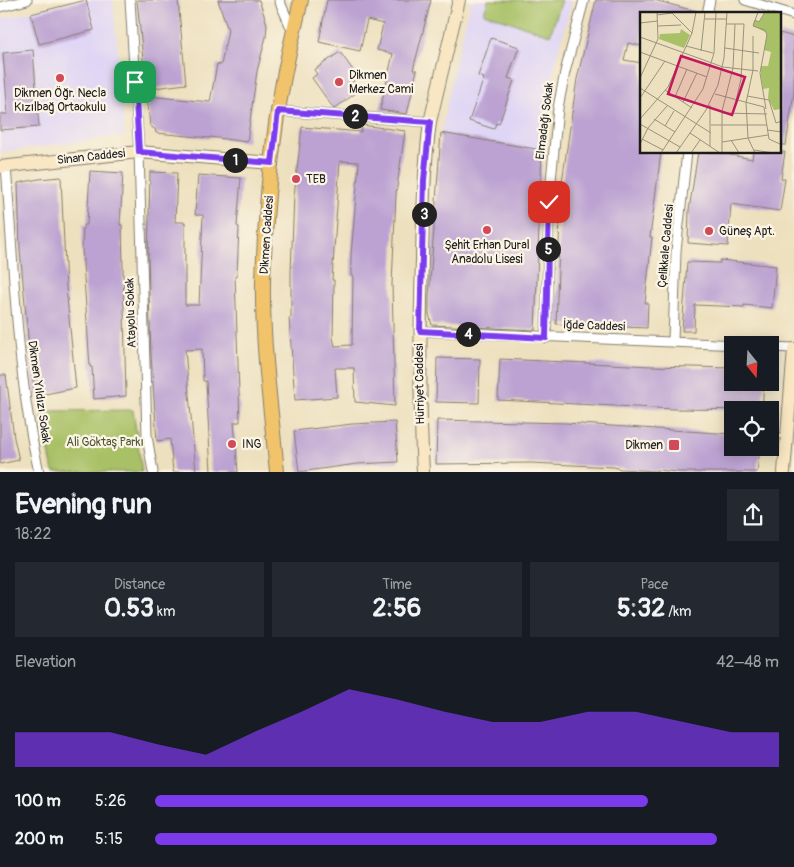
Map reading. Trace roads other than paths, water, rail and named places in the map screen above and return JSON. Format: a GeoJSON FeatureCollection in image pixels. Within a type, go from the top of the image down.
{"type":"FeatureCollection","features":[{"type":"Feature","properties":{"kind":"main road","name":"Dikmen Caddesi"},"geometry":{"type":"LineString","coordinates":[[277,472],[265,338],[263,283],[278,111],[301,0]]}},
{"type":"Feature","properties":{"kind":"street"},"geometry":{"type":"LineString","coordinates":[[0,7],[27,0]]}},
{"type":"Feature","properties":{"kind":"street","name":"Atayolu Sokak"},"geometry":{"type":"LineString","coordinates":[[130,0],[139,152],[147,436],[153,472]]}},
{"type":"Feature","properties":{"kind":"street"},"geometry":{"type":"LineString","coordinates":[[279,0],[293,34]]}},
{"type":"Feature","properties":{"kind":"street","name":"Hürriyet Caddesi"},"geometry":{"type":"LineString","coordinates":[[424,472],[420,411],[420,331],[424,180],[430,122],[459,0]]}},
{"type":"Feature","properties":{"kind":"street","name":"Elmadağı Sokak"},"geometry":{"type":"LineString","coordinates":[[546,338],[548,211],[558,108],[565,72],[584,0]]}},
{"type":"Feature","properties":{"kind":"street"},"geometry":{"type":"LineString","coordinates":[[744,0],[794,15]]}},
{"type":"Feature","properties":{"kind":"street"},"geometry":{"type":"LineString","coordinates":[[278,111],[430,122]]}},
{"type":"Feature","properties":{"kind":"street","name":"Sinan Caddesi"},"geometry":{"type":"LineString","coordinates":[[3,167],[139,152],[272,163]]}},
{"type":"Feature","properties":{"kind":"street","name":"Çelikkale Caddesi"},"geometry":{"type":"LineString","coordinates":[[673,341],[676,251],[687,154]]}},
{"type":"Feature","properties":{"kind":"street","name":"Dikmen Yıldızı Sokak"},"geometry":{"type":"LineString","coordinates":[[3,167],[20,362],[30,430],[39,472]]}},
{"type":"Feature","properties":{"kind":"street","name":"İğde Caddesi"},"geometry":{"type":"LineString","coordinates":[[420,331],[546,338],[724,344]]}},
{"type":"Feature","properties":{"kind":"street"},"geometry":{"type":"LineString","coordinates":[[779,348],[794,349],[784,472]]}},
{"type":"Feature","properties":{"kind":"place","name":"Dikmen Öğr. Necla Kızılbağ Ortaokulu"},"geometry":{"type":"Point","coordinates":[60,78]}},
{"type":"Feature","properties":{"kind":"place","name":"Dikmen Merkez Cami"},"geometry":{"type":"Point","coordinates":[339,82]}},
{"type":"Feature","properties":{"kind":"place","name":"TEB"},"geometry":{"type":"Point","coordinates":[296,179]}},
{"type":"Feature","properties":{"kind":"place","name":"Şehit Erhan Dural Anadolu Lisesi"},"geometry":{"type":"Point","coordinates":[487,230]}},
{"type":"Feature","properties":{"kind":"place","name":"Güneş Apt."},"geometry":{"type":"Point","coordinates":[709,231]}},
{"type":"Feature","properties":{"kind":"place","name":"ING"},"geometry":{"type":"Point","coordinates":[232,444]}},
{"type":"Feature","properties":{"kind":"place","name":"Dikmen"},"geometry":{"type":"Point","coordinates":[674,445]}},
{"type":"Feature","properties":{"kind":"park label","name":"Ali Göktaş Parkı"},"geometry":{"type":"Point","coordinates":[105,442]}}]}
